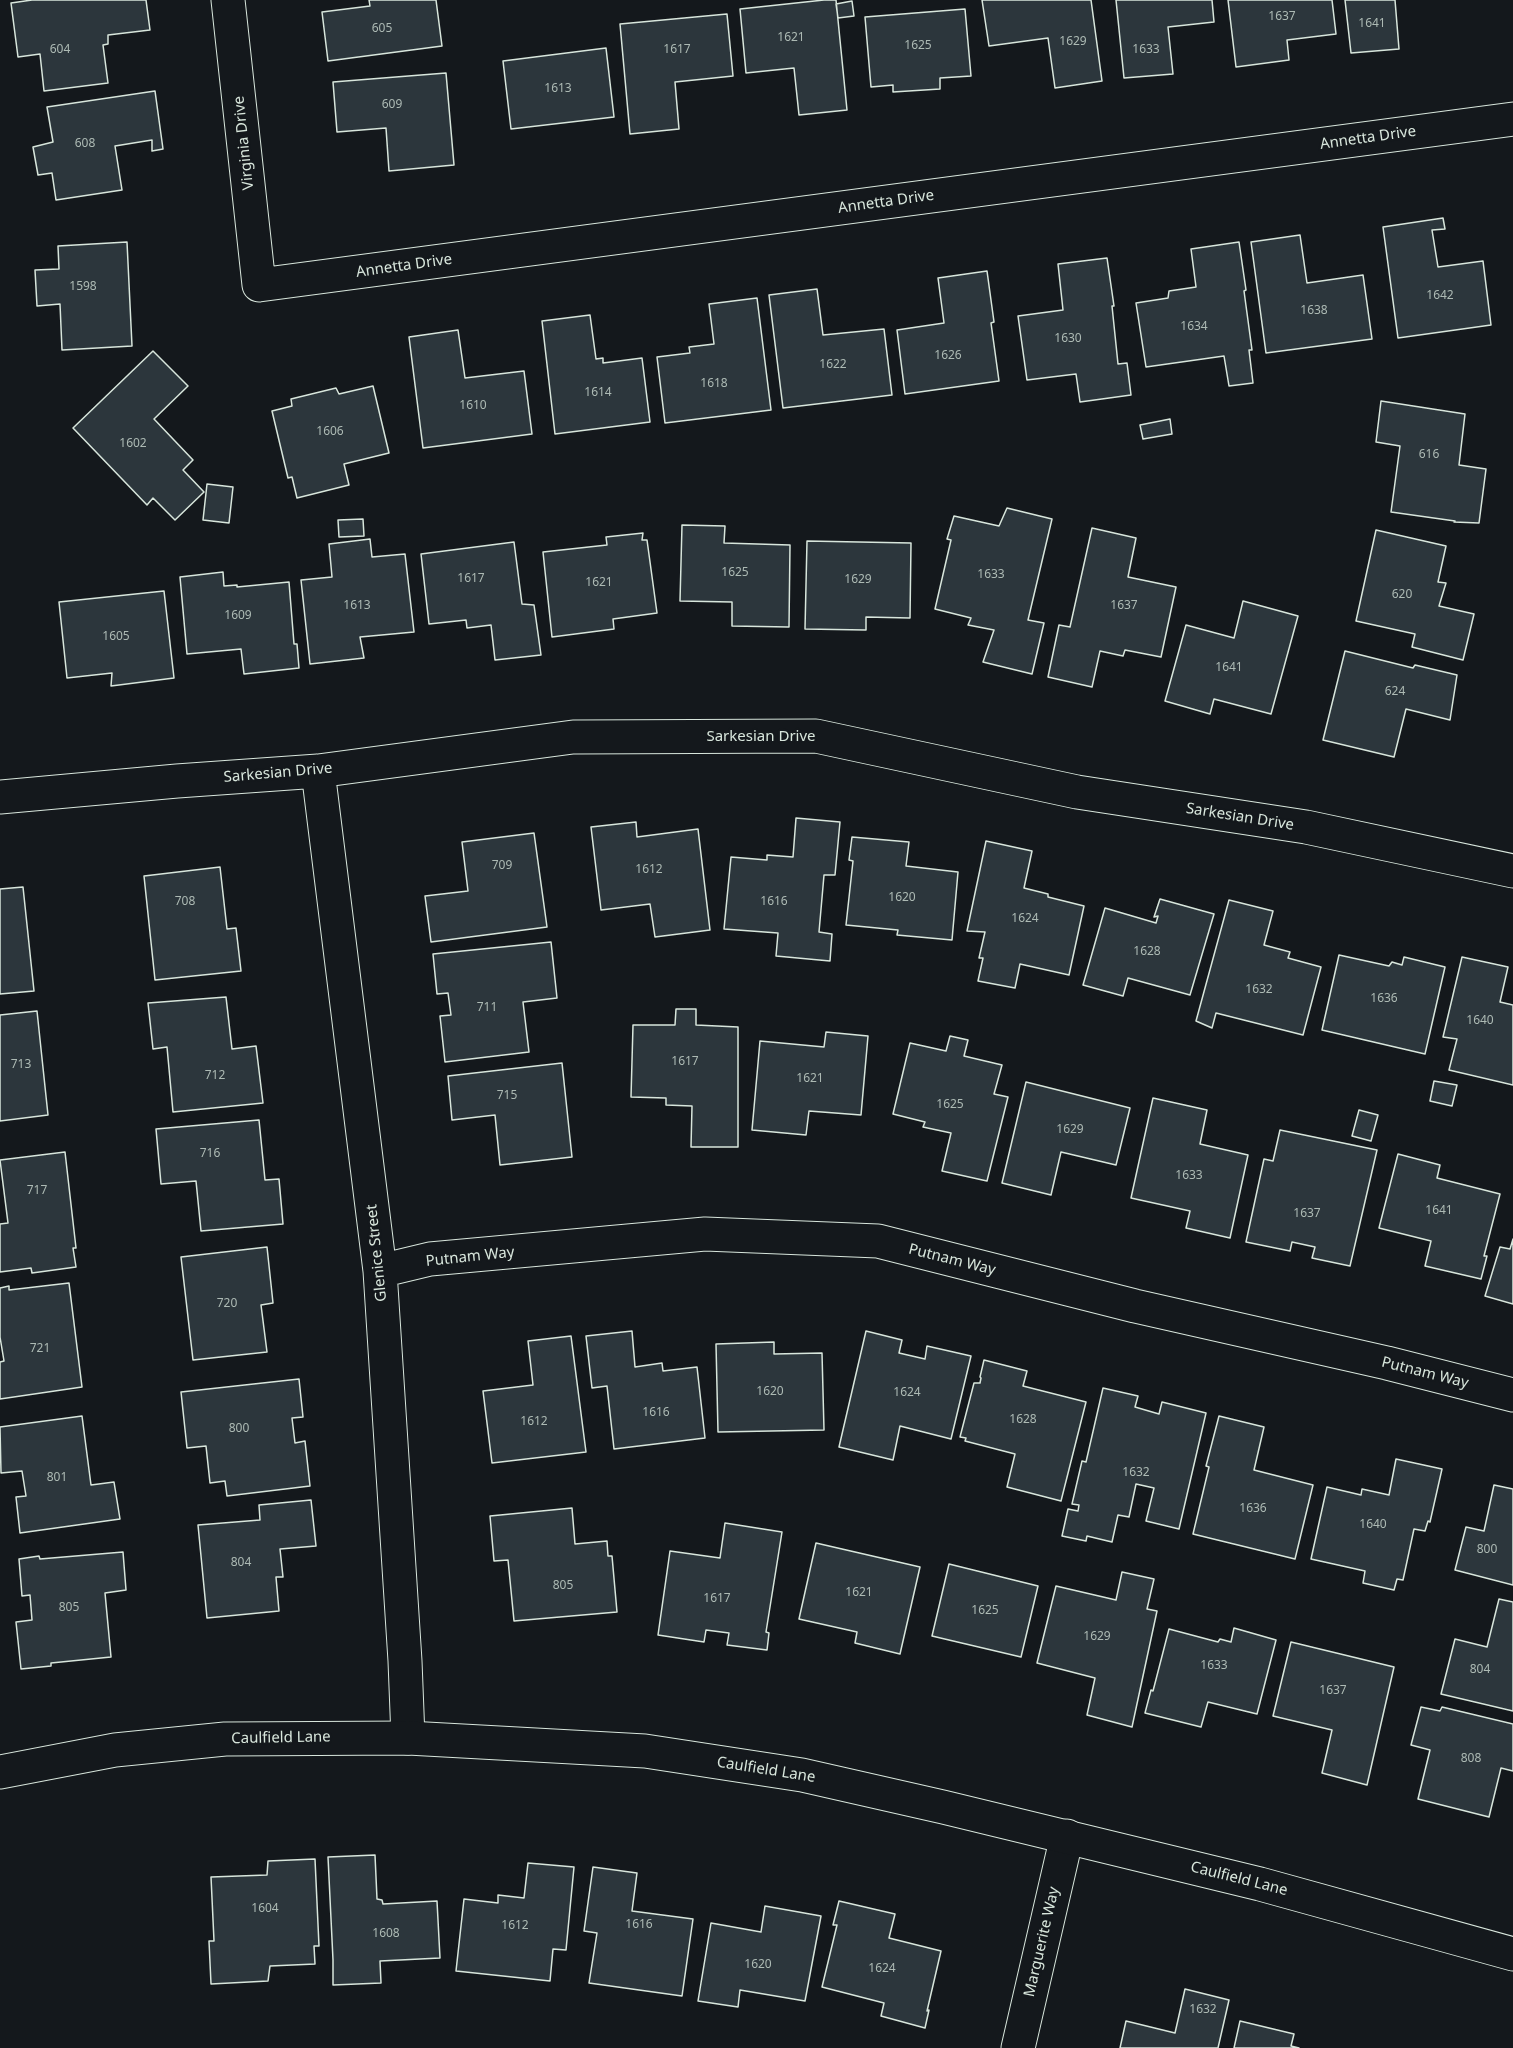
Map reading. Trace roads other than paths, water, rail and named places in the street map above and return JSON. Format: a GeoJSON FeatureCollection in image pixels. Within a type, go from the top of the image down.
{"type":"FeatureCollection","features":[{"type":"Feature","properties":{"kind":"street","name":"Virginia Drive"},"geometry":{"type":"LineString","coordinates":[[228,0],[260,285]]}},
{"type":"Feature","properties":{"kind":"street","name":"Annetta Drive"},"geometry":{"type":"LineString","coordinates":[[260,285],[1513,119]]}},
{"type":"Feature","properties":{"kind":"street","name":"Sarkesian Drive"},"geometry":{"type":"LineString","coordinates":[[0,797],[318,771],[573,737],[816,736],[1077,792],[1511,861]]}},
{"type":"Feature","properties":{"kind":"street","name":"Glenice Street"},"geometry":{"type":"LineString","coordinates":[[318,771],[380,1271],[408,1738]]}},
{"type":"Feature","properties":{"kind":"street","name":"Putnam Way"},"geometry":{"type":"LineString","coordinates":[[380,1271],[430,1259],[705,1234],[878,1241],[1135,1306],[1387,1363],[1513,1395]]}},
{"type":"Feature","properties":{"kind":"street","name":"Caulfield Lane"},"geometry":{"type":"LineString","coordinates":[[0,1772],[115,1750],[225,1739],[408,1738],[645,1751],[802,1774],[1260,1884],[1513,1954]]}},
{"type":"Feature","properties":{"kind":"street","name":"Marguerite Way"},"geometry":{"type":"LineString","coordinates":[[1018,2048],[1067,1836]]}}]}
